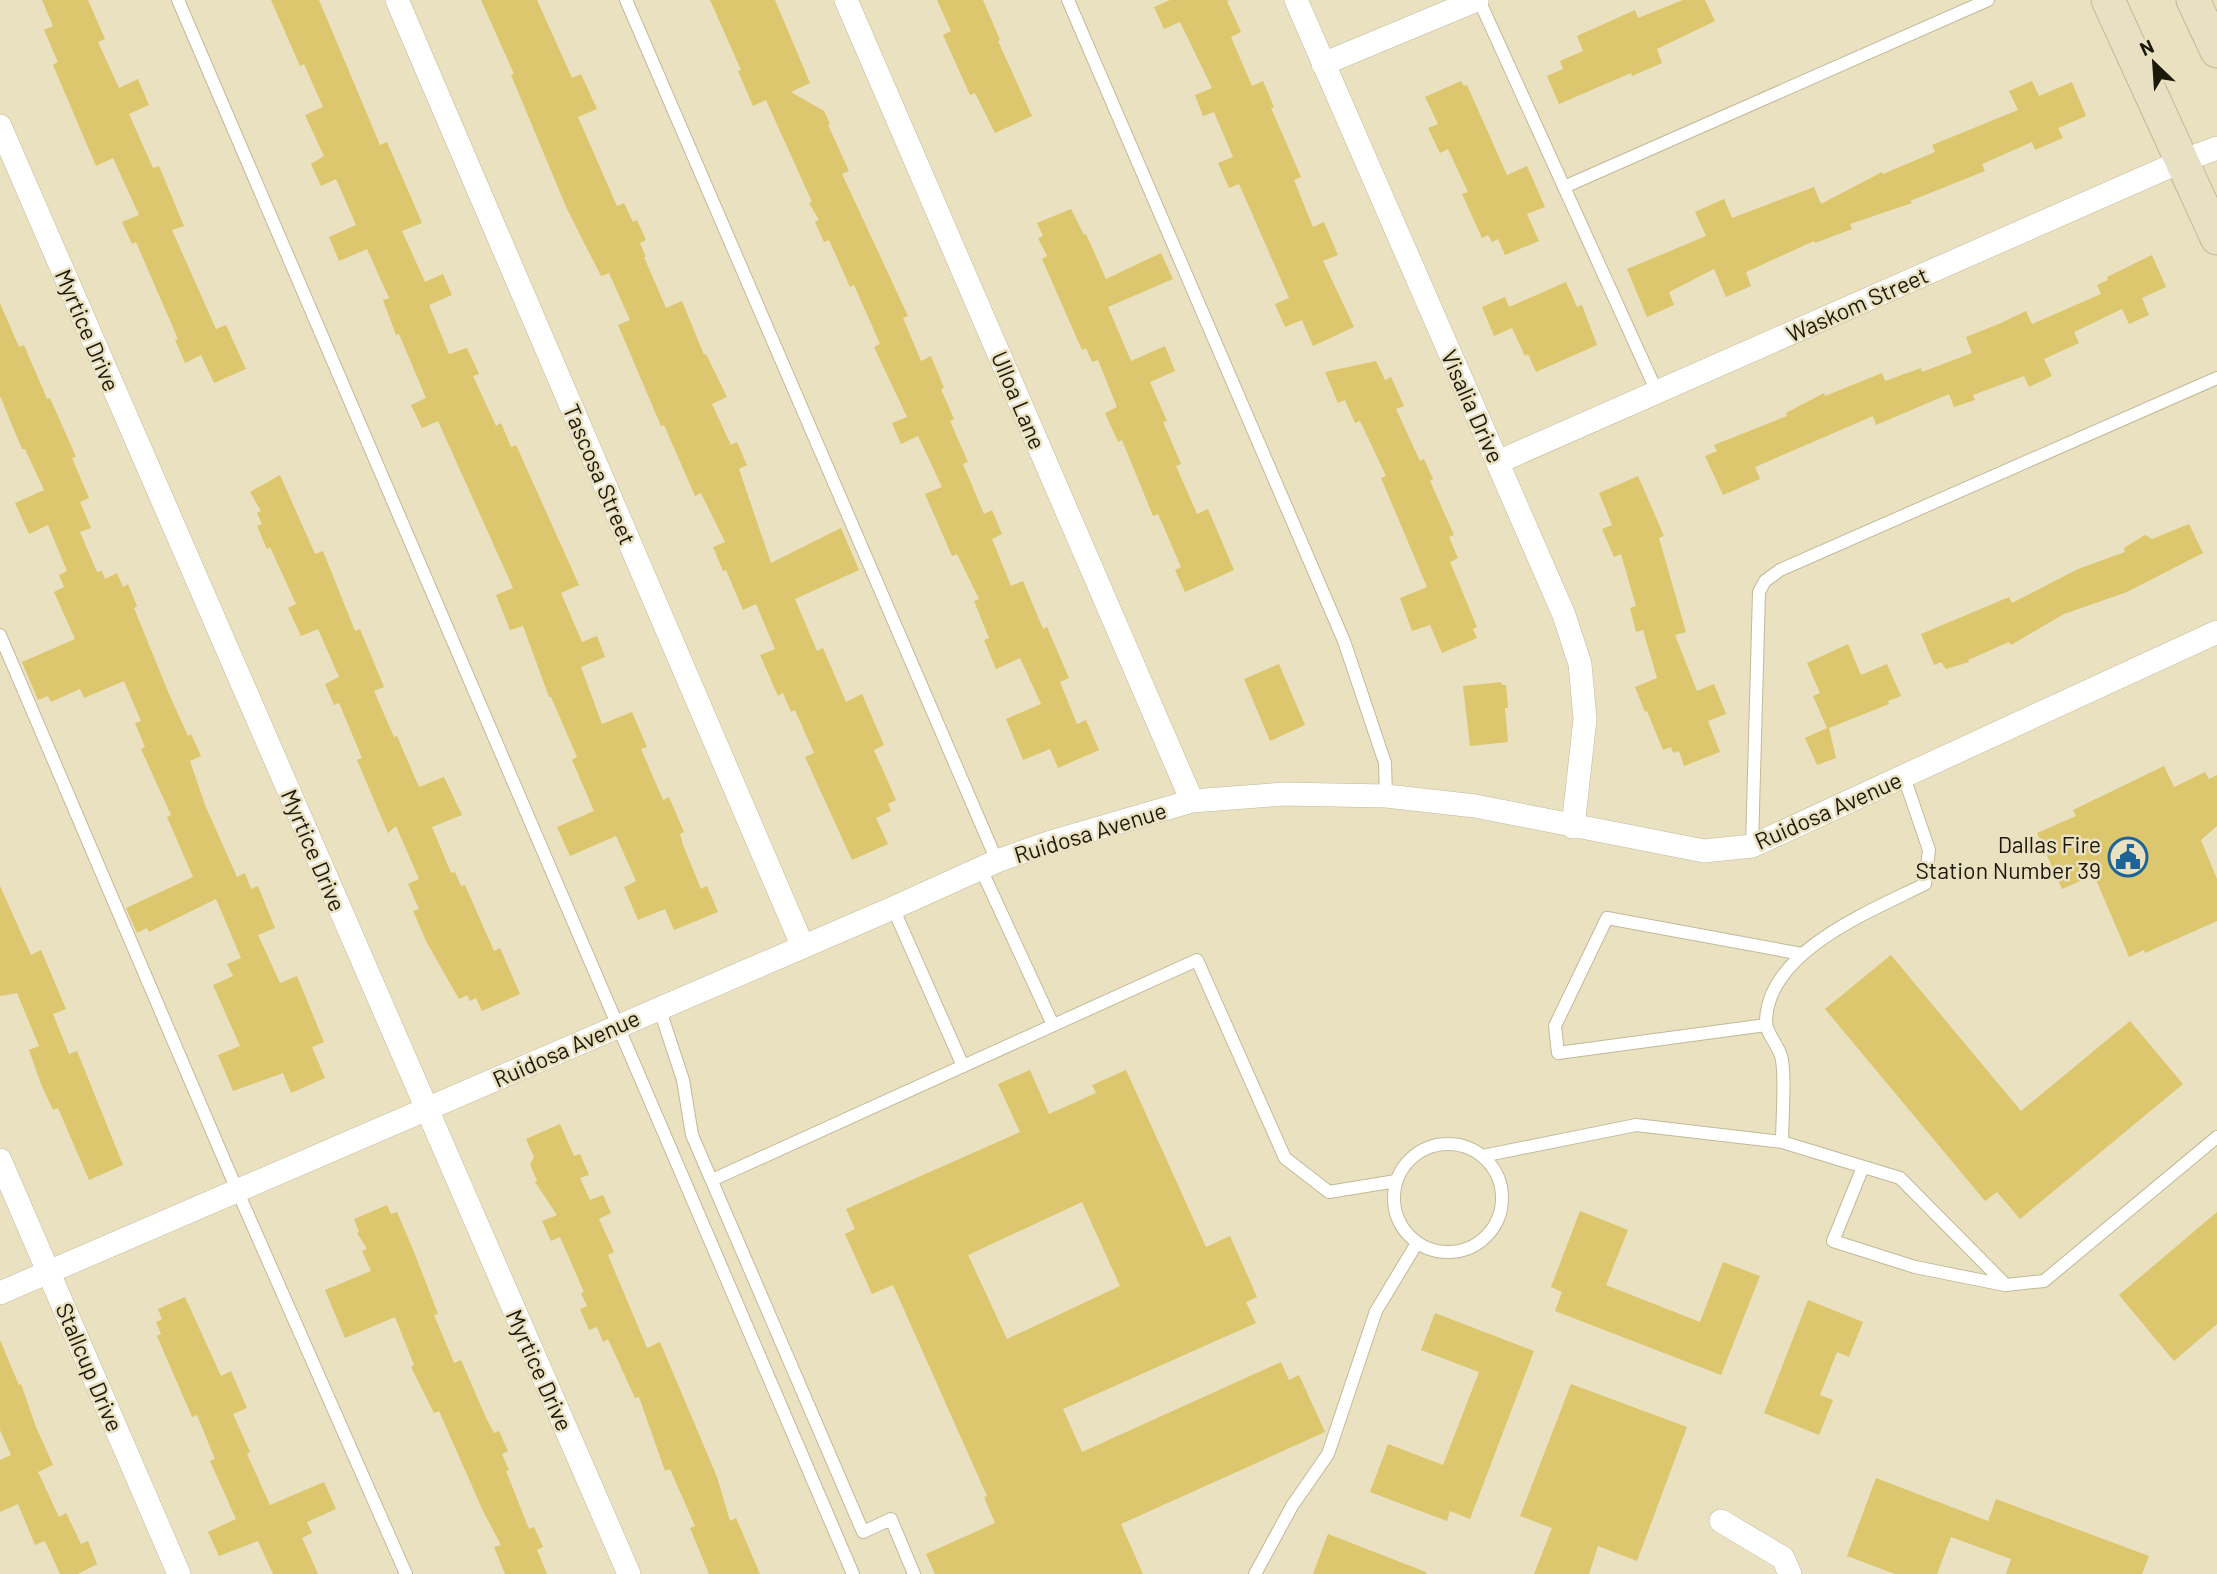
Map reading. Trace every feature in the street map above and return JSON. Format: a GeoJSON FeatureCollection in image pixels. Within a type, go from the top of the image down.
{"type":"FeatureCollection","features":[{"type":"Feature","properties":{"kind":"main road"},"geometry":{"type":"LineString","coordinates":[[2108,0],[2217,238]]}},
{"type":"Feature","properties":{"kind":"main road"},"geometry":{"type":"LineString","coordinates":[[2193,0],[2217,51]]}},
{"type":"Feature","properties":{"kind":"street","name":"Tascosa Street"},"geometry":{"type":"LineString","coordinates":[[397,0],[803,947]]}},
{"type":"Feature","properties":{"kind":"street","name":"Ulloa Lane"},"geometry":{"type":"LineString","coordinates":[[846,0],[1192,801]]}},
{"type":"Feature","properties":{"kind":"street","name":"Visalia Drive"},"geometry":{"type":"LineString","coordinates":[[1296,0],[1564,615],[1580,664],[1586,719],[1573,827]]}},
{"type":"Feature","properties":{"kind":"street"},"geometry":{"type":"LineString","coordinates":[[1323,64],[1478,0]]}},
{"type":"Feature","properties":{"kind":"street","name":"Myrtice Drive"},"geometry":{"type":"LineString","coordinates":[[0,126],[629,1574]]}},
{"type":"Feature","properties":{"kind":"street","name":"Waskom Street"},"geometry":{"type":"LineString","coordinates":[[1498,462],[2217,148]]}},
{"type":"Feature","properties":{"kind":"street","name":"Ruidosa Avenue"},"geometry":{"type":"LineString","coordinates":[[0,1293],[989,865],[1051,842],[1192,801],[1284,794],[1386,796],[1475,806],[1704,851],[1752,846],[2216,636]]}},
{"type":"Feature","properties":{"kind":"street","name":"Stallcup Drive"},"geometry":{"type":"LineString","coordinates":[[0,1160],[179,1574]]}},
{"type":"Feature","properties":{"kind":"street"},"geometry":{"type":"LineString","coordinates":[[1721,1521],[1783,1558],[1790,1574]]}},
{"type":"Feature","properties":{"kind":"lane"},"geometry":{"type":"LineString","coordinates":[[178,0],[853,1574]]}},
{"type":"Feature","properties":{"kind":"lane"},"geometry":{"type":"LineString","coordinates":[[626,0],[989,865],[1053,1025]]}},
{"type":"Feature","properties":{"kind":"lane"},"geometry":{"type":"LineString","coordinates":[[1069,0],[1344,642],[1385,763],[1386,796]]}},
{"type":"Feature","properties":{"kind":"lane"},"geometry":{"type":"LineString","coordinates":[[1478,0],[1657,392]]}},
{"type":"Feature","properties":{"kind":"lane"},"geometry":{"type":"LineString","coordinates":[[1564,187],[1988,0]]}},
{"type":"Feature","properties":{"kind":"lane"},"geometry":{"type":"LineString","coordinates":[[1752,846],[1759,593],[1765,581],[1780,570],[2217,379]]}},
{"type":"Feature","properties":{"kind":"lane"},"geometry":{"type":"LineString","coordinates":[[0,635],[237,1190],[406,1574]]}},
{"type":"Feature","properties":{"kind":"lane"},"geometry":{"type":"LineString","coordinates":[[1782,1142],[1782,1057],[1766,1025],[1770,993],[1802,954],[1842,925],[1925,884],[1929,850],[1904,776]]}},
{"type":"Feature","properties":{"kind":"lane"},"geometry":{"type":"LineString","coordinates":[[893,908],[963,1066]]}},
{"type":"Feature","properties":{"kind":"lane"},"geometry":{"type":"LineString","coordinates":[[1766,1025],[1558,1054],[1555,1026],[1606,918],[1802,954]]}},
{"type":"Feature","properties":{"kind":"lane"},"geometry":{"type":"LineString","coordinates":[[712,1180],[1197,960],[1285,1158],[1329,1192],[1396,1181]]}},
{"type":"Feature","properties":{"kind":"lane"},"geometry":{"type":"LineString","coordinates":[[659,1007],[683,1080],[692,1135],[863,1532],[891,1519],[914,1574]]}},
{"type":"Feature","properties":{"kind":"lane"},"geometry":{"type":"LineString","coordinates":[[1482,1156],[1636,1125],[1782,1142],[1900,1178],[2006,1285]]}},
{"type":"Feature","properties":{"kind":"lane"},"geometry":{"type":"LineString","coordinates":[[1863,1167],[1833,1241],[1915,1267],[2006,1285],[2044,1281],[2217,1137]]}},
{"type":"Feature","properties":{"kind":"lane"},"geometry":{"type":"LineString","coordinates":[[1441,1143],[1458,1144],[1482,1156],[1489,1161],[1499,1177],[1502,1195],[1500,1213],[1492,1230],[1479,1243],[1462,1251],[1443,1252],[1417,1243],[1399,1224],[1393,1208],[1393,1190],[1409,1159],[1423,1149],[1441,1143]]}},
{"type":"Feature","properties":{"kind":"lane"},"geometry":{"type":"LineString","coordinates":[[1255,1574],[1292,1506],[1328,1454],[1376,1311],[1417,1243]]}},
{"type":"Feature","properties":{"kind":"building"},"geometry":{"type":"Polygon","coordinates":[[[42,0],[88,0],[105,39],[98,42],[119,88],[138,79],[149,105],[129,114],[153,168],[159,166],[184,226],[172,230],[216,329],[226,325],[246,369],[214,383],[201,355],[185,363],[175,340],[178,339],[136,242],[132,244],[122,222],[139,215],[113,158],[96,166],[53,65],[58,62],[44,30],[53,26],[42,0]]]}},
{"type":"Feature","properties":{"kind":"building"},"geometry":{"type":"Polygon","coordinates":[[[271,0],[319,0],[380,145],[387,142],[422,223],[402,231],[425,282],[443,274],[452,295],[429,305],[449,354],[467,348],[479,374],[473,376],[496,426],[501,423],[511,447],[516,445],[579,585],[561,593],[582,642],[597,636],[605,657],[581,667],[602,724],[632,712],[647,747],[641,749],[663,800],[669,797],[684,832],[680,834],[683,845],[701,889],[707,886],[718,912],[674,930],[665,909],[638,920],[624,887],[636,881],[616,836],[570,856],[557,827],[594,811],[572,760],[577,757],[549,697],[523,626],[510,630],[496,595],[513,588],[438,421],[422,428],[411,405],[426,398],[399,334],[396,335],[383,300],[389,298],[367,249],[339,261],[329,237],[356,225],[336,179],[321,186],[311,164],[324,156],[305,115],[323,107],[304,64],[300,66],[271,0]]]}},
{"type":"Feature","properties":{"kind":"building"},"geometry":{"type":"Polygon","coordinates":[[[481,0],[537,0],[572,78],[581,74],[597,109],[578,117],[617,206],[624,203],[633,222],[637,220],[646,240],[640,243],[644,257],[666,308],[682,301],[704,355],[706,354],[727,397],[712,404],[731,445],[737,442],[747,465],[739,469],[771,563],[841,528],[859,570],[795,599],[817,651],[823,648],[846,702],[862,694],[884,745],[874,750],[896,800],[888,804],[891,811],[876,818],[888,844],[852,860],[805,757],[814,753],[795,710],[791,712],[783,693],[778,696],[760,655],[775,649],[756,604],[743,610],[726,570],[723,571],[713,547],[725,542],[701,493],[695,496],[664,425],[661,426],[618,325],[630,320],[609,273],[601,276],[567,209],[511,75],[514,74],[481,0]]]}},
{"type":"Feature","properties":{"kind":"building"},"geometry":{"type":"Polygon","coordinates":[[[710,0],[775,0],[810,83],[791,92],[824,111],[849,171],[842,174],[908,316],[903,318],[921,361],[931,356],[944,388],[941,389],[954,419],[950,421],[968,462],[963,464],[984,514],[992,510],[1002,534],[992,539],[1011,586],[1023,581],[1043,629],[1047,627],[1069,678],[1060,682],[1077,724],[1086,720],[1099,750],[1058,768],[1050,749],[1023,760],[1006,719],[1041,704],[1020,658],[996,669],[984,640],[989,638],[974,601],[979,599],[957,554],[952,556],[925,494],[942,487],[918,436],[901,444],[892,423],[907,417],[874,347],[880,344],[854,285],[850,287],[829,240],[824,242],[815,222],[819,220],[809,203],[812,202],[766,100],[753,106],[738,71],[741,70],[710,0]]]}},
{"type":"Feature","properties":{"kind":"building"},"geometry":{"type":"Polygon","coordinates":[[[937,0],[983,0],[1000,40],[998,41],[1032,116],[995,133],[975,93],[970,95],[943,35],[951,31],[937,0]]]}},
{"type":"Feature","properties":{"kind":"building"},"geometry":{"type":"Polygon","coordinates":[[[1170,0],[1230,0],[1227,1],[1241,32],[1231,37],[1252,86],[1263,81],[1274,107],[1271,108],[1301,177],[1294,180],[1313,227],[1324,222],[1338,255],[1323,261],[1354,327],[1313,346],[1302,320],[1285,327],[1275,304],[1289,298],[1239,184],[1229,188],[1218,163],[1233,157],[1214,112],[1203,116],[1195,95],[1212,88],[1180,22],[1164,29],[1154,7],[1170,0]]]}},
{"type":"Feature","properties":{"kind":"building"},"geometry":{"type":"Polygon","coordinates":[[[1683,0],[1705,0],[1715,21],[1657,49],[1662,63],[1632,76],[1631,73],[1559,104],[1547,76],[1563,69],[1560,61],[1583,51],[1577,36],[1635,10],[1638,18],[1683,0]]]}},
{"type":"Feature","properties":{"kind":"building"},"geometry":{"type":"Polygon","coordinates":[[[1461,81],[1464,86],[1467,85],[1507,175],[1527,166],[1545,207],[1527,214],[1539,241],[1505,255],[1498,239],[1492,242],[1488,235],[1482,238],[1462,194],[1468,192],[1448,149],[1440,153],[1428,128],[1438,124],[1425,97],[1461,81]]]}},
{"type":"Feature","properties":{"kind":"building"},"geometry":{"type":"Polygon","coordinates":[[[2032,81],[2039,96],[2072,82],[2086,116],[2058,128],[2063,138],[2035,150],[2032,142],[1982,164],[1985,171],[1910,201],[1912,203],[1850,224],[1852,229],[1815,243],[1814,241],[1746,272],[1751,286],[1726,297],[1714,269],[1669,292],[1674,305],[1647,317],[1627,269],[1706,236],[1695,212],[1724,199],[1732,218],[1814,187],[1821,204],[1882,172],[1883,174],[1935,152],[1932,145],[2018,110],[2009,91],[2032,81]]]}},
{"type":"Feature","properties":{"kind":"building"},"geometry":{"type":"Polygon","coordinates":[[[1071,209],[1084,235],[1086,234],[1106,279],[1161,253],[1173,279],[1108,307],[1131,361],[1165,346],[1175,371],[1150,382],[1167,421],[1163,422],[1181,464],[1176,466],[1197,514],[1208,509],[1234,570],[1185,592],[1175,570],[1181,567],[1158,514],[1153,516],[1122,440],[1118,442],[1105,413],[1117,407],[1098,360],[1092,362],[1086,348],[1082,350],[1042,259],[1047,256],[1038,238],[1043,236],[1037,223],[1071,209]]]}},
{"type":"Feature","properties":{"kind":"building"},"geometry":{"type":"Polygon","coordinates":[[[2152,255],[2166,287],[2142,298],[2149,315],[2129,324],[2122,309],[2074,332],[2079,343],[2044,359],[2052,376],[2029,387],[2024,376],[1973,395],[1975,400],[1954,407],[1949,394],[1876,425],[1873,416],[1755,467],[1760,479],[1723,495],[1705,456],[1717,451],[1714,445],[1787,416],[1786,413],[1824,393],[1825,396],[1882,373],[1885,381],[1921,368],[1922,372],[1972,353],[1966,337],[2026,311],[2032,324],[2101,294],[2097,285],[2108,280],[2107,277],[2152,255]]]}},
{"type":"Feature","properties":{"kind":"building"},"geometry":{"type":"Polygon","coordinates":[[[1566,282],[1577,307],[1582,305],[1597,345],[1536,372],[1512,328],[1494,336],[1482,307],[1505,297],[1509,307],[1566,282]]]}},
{"type":"Feature","properties":{"kind":"building"},"geometry":{"type":"Polygon","coordinates":[[[0,303],[19,347],[24,345],[76,457],[72,458],[89,498],[80,502],[91,528],[80,532],[97,572],[102,571],[105,579],[117,573],[123,587],[128,584],[137,606],[134,608],[169,694],[188,736],[191,734],[201,756],[190,761],[205,805],[237,877],[245,873],[251,889],[258,886],[275,928],[258,935],[280,983],[297,976],[324,1042],[312,1047],[325,1078],[291,1093],[283,1073],[233,1091],[218,1055],[240,1046],[213,985],[233,976],[227,964],[241,958],[216,899],[149,932],[147,928],[137,933],[126,908],[193,877],[167,817],[171,815],[141,749],[145,747],[135,723],[141,721],[124,681],[84,698],[80,689],[51,702],[48,696],[38,700],[22,662],[75,639],[54,592],[64,587],[59,575],[67,571],[48,525],[29,534],[15,503],[44,490],[25,449],[22,449],[0,396],[0,303]]]}},
{"type":"Feature","properties":{"kind":"building"},"geometry":{"type":"Polygon","coordinates":[[[1376,361],[1385,380],[1391,377],[1404,406],[1396,409],[1420,461],[1424,459],[1433,479],[1430,481],[1454,535],[1449,537],[1458,558],[1450,562],[1477,627],[1473,629],[1477,638],[1442,653],[1430,625],[1412,631],[1400,598],[1427,587],[1381,478],[1386,476],[1360,421],[1355,423],[1345,400],[1338,403],[1325,372],[1376,361]]]}},
{"type":"Feature","properties":{"kind":"building"},"geometry":{"type":"Polygon","coordinates":[[[280,475],[315,554],[323,551],[355,631],[360,629],[384,687],[374,691],[419,787],[444,777],[462,815],[432,827],[451,873],[455,872],[461,886],[465,885],[494,951],[500,948],[520,994],[482,1011],[476,998],[470,1001],[467,995],[459,999],[427,943],[413,911],[419,909],[408,884],[419,879],[396,826],[388,833],[357,760],[362,758],[339,703],[334,705],[325,684],[339,677],[318,629],[301,636],[288,608],[296,604],[270,547],[267,549],[257,526],[262,524],[257,513],[261,511],[250,492],[280,475]]]}},
{"type":"Feature","properties":{"kind":"building"},"geometry":{"type":"Polygon","coordinates":[[[1638,476],[1664,536],[1659,538],[1686,632],[1675,635],[1697,691],[1714,684],[1726,714],[1708,721],[1720,752],[1684,766],[1679,751],[1673,753],[1671,747],[1663,750],[1635,687],[1657,678],[1643,630],[1636,632],[1630,608],[1636,606],[1621,554],[1614,557],[1602,529],[1612,525],[1599,493],[1638,476]]]}},
{"type":"Feature","properties":{"kind":"building"},"geometry":{"type":"Polygon","coordinates":[[[2189,524],[2203,553],[2127,592],[2064,614],[2011,645],[2009,642],[1968,660],[1969,662],[1946,669],[1941,662],[1934,665],[1921,634],[2009,597],[2012,603],[2078,569],[2125,552],[2124,548],[2145,535],[2152,539],[2189,524]]]}},
{"type":"Feature","properties":{"kind":"building"},"geometry":{"type":"Polygon","coordinates":[[[1848,644],[1861,675],[1887,664],[1901,696],[1888,701],[1889,704],[1829,728],[1836,758],[1817,765],[1805,738],[1827,728],[1813,696],[1820,693],[1807,663],[1848,644]]]}},
{"type":"Feature","properties":{"kind":"building"},"geometry":{"type":"Polygon","coordinates":[[[1279,664],[1305,725],[1270,741],[1244,679],[1279,664]]]}},
{"type":"Feature","properties":{"kind":"building"},"geometry":{"type":"Polygon","coordinates":[[[1501,682],[1506,685],[1508,742],[1470,746],[1463,686],[1501,682]]]}},
{"type":"Feature","properties":{"kind":"building","name":"Dallas Fire Station Number 39"},"geometry":{"type":"Polygon","coordinates":[[[2164,766],[2174,787],[2205,772],[2209,779],[2217,775],[2217,826],[2201,840],[2217,879],[2217,921],[2145,953],[2144,950],[2129,957],[2094,875],[2062,889],[2037,833],[2076,816],[2073,810],[2164,766]]]}},
{"type":"Feature","properties":{"kind":"building"},"geometry":{"type":"Polygon","coordinates":[[[0,886],[31,955],[41,950],[66,1009],[53,1014],[69,1054],[77,1051],[123,1165],[89,1180],[58,1108],[53,1110],[41,1084],[29,1050],[39,1046],[17,993],[0,996],[0,886]]]}},
{"type":"Feature","properties":{"kind":"building"},"geometry":{"type":"Polygon","coordinates":[[[1891,955],[2021,1111],[2130,1021],[2183,1084],[2020,1219],[1997,1192],[1985,1201],[1825,1009],[1891,955]]]}},
{"type":"Feature","properties":{"kind":"building"},"geometry":{"type":"Polygon","coordinates":[[[1030,1070],[1049,1114],[1096,1093],[1092,1085],[1126,1070],[1206,1247],[1230,1236],[1257,1297],[1246,1302],[1256,1323],[1063,1409],[1082,1452],[1281,1362],[1289,1380],[1299,1375],[1325,1432],[1121,1524],[1143,1574],[935,1574],[926,1554],[995,1523],[984,1497],[987,1496],[893,1285],[872,1294],[845,1234],[855,1229],[846,1209],[1020,1132],[998,1084],[1030,1070]],[[1082,1202],[968,1255],[1007,1339],[1120,1286],[1082,1202]]]}},
{"type":"Feature","properties":{"kind":"building"},"geometry":{"type":"Polygon","coordinates":[[[560,1124],[574,1156],[580,1154],[589,1175],[580,1178],[590,1200],[603,1195],[611,1213],[599,1219],[614,1252],[608,1255],[647,1348],[660,1342],[717,1477],[730,1521],[736,1518],[760,1574],[709,1574],[690,1528],[695,1526],[670,1469],[665,1471],[639,1397],[635,1398],[608,1339],[603,1342],[597,1327],[589,1330],[580,1309],[587,1306],[581,1293],[584,1292],[560,1237],[551,1241],[542,1221],[557,1215],[535,1182],[537,1181],[530,1164],[534,1157],[526,1139],[560,1124]]]}},
{"type":"Feature","properties":{"kind":"building"},"geometry":{"type":"Polygon","coordinates":[[[387,1205],[391,1214],[397,1212],[414,1252],[438,1314],[434,1315],[454,1363],[461,1360],[487,1420],[494,1433],[499,1431],[508,1451],[502,1454],[509,1470],[506,1471],[529,1529],[534,1527],[543,1547],[537,1550],[547,1574],[505,1574],[494,1547],[501,1545],[439,1411],[434,1413],[411,1367],[414,1365],[395,1317],[345,1338],[325,1290],[371,1271],[362,1251],[367,1249],[357,1233],[359,1232],[354,1219],[387,1205]]]}},
{"type":"Feature","properties":{"kind":"building"},"geometry":{"type":"Polygon","coordinates":[[[1580,1211],[1628,1230],[1606,1285],[1700,1322],[1723,1262],[1760,1276],[1721,1375],[1555,1311],[1562,1292],[1551,1287],[1580,1211]]]}},
{"type":"Feature","properties":{"kind":"building"},"geometry":{"type":"Polygon","coordinates":[[[2217,1212],[2217,1324],[2174,1361],[2119,1295],[2217,1212]]]}},
{"type":"Feature","properties":{"kind":"building"},"geometry":{"type":"Polygon","coordinates":[[[185,1297],[221,1376],[231,1371],[247,1408],[233,1414],[270,1505],[324,1482],[336,1509],[307,1522],[312,1533],[302,1538],[318,1574],[273,1574],[258,1541],[219,1556],[208,1532],[236,1519],[210,1461],[215,1459],[197,1415],[192,1417],[157,1336],[161,1334],[156,1322],[162,1319],[158,1309],[185,1297]]]}},
{"type":"Feature","properties":{"kind":"building"},"geometry":{"type":"Polygon","coordinates":[[[1808,1300],[1863,1322],[1849,1357],[1837,1352],[1820,1395],[1833,1400],[1819,1435],[1764,1413],[1808,1300]]]}},
{"type":"Feature","properties":{"kind":"building"},"geometry":{"type":"Polygon","coordinates":[[[1435,1313],[1534,1351],[1470,1519],[1450,1511],[1447,1521],[1370,1492],[1388,1444],[1443,1465],[1479,1372],[1421,1350],[1435,1313]]]}},
{"type":"Feature","properties":{"kind":"building"},"geometry":{"type":"Polygon","coordinates":[[[0,1340],[19,1385],[21,1384],[53,1465],[38,1472],[59,1517],[66,1513],[81,1544],[88,1541],[97,1564],[78,1574],[60,1574],[45,1541],[35,1545],[18,1504],[0,1512],[0,1460],[11,1455],[0,1430],[0,1340]]]}},
{"type":"Feature","properties":{"kind":"building"},"geometry":{"type":"Polygon","coordinates":[[[1571,1384],[1687,1427],[1637,1561],[1598,1546],[1589,1574],[1534,1574],[1552,1528],[1520,1516],[1571,1384]]]}},
{"type":"Feature","properties":{"kind":"building"},"geometry":{"type":"Polygon","coordinates":[[[1876,1478],[1988,1521],[1996,1499],[2149,1556],[2142,1574],[2006,1574],[2011,1559],[1951,1537],[1937,1574],[1895,1574],[1847,1556],[1876,1478]]]}},
{"type":"Feature","properties":{"kind":"building"},"geometry":{"type":"Polygon","coordinates":[[[1328,1534],[1426,1572],[1426,1574],[1313,1574],[1328,1534]]]}},
{"type":"Feature","properties":{"kind":"place","name":"Dallas Fire Station Number 39"},"geometry":{"type":"Point","coordinates":[2128,857]}}]}
